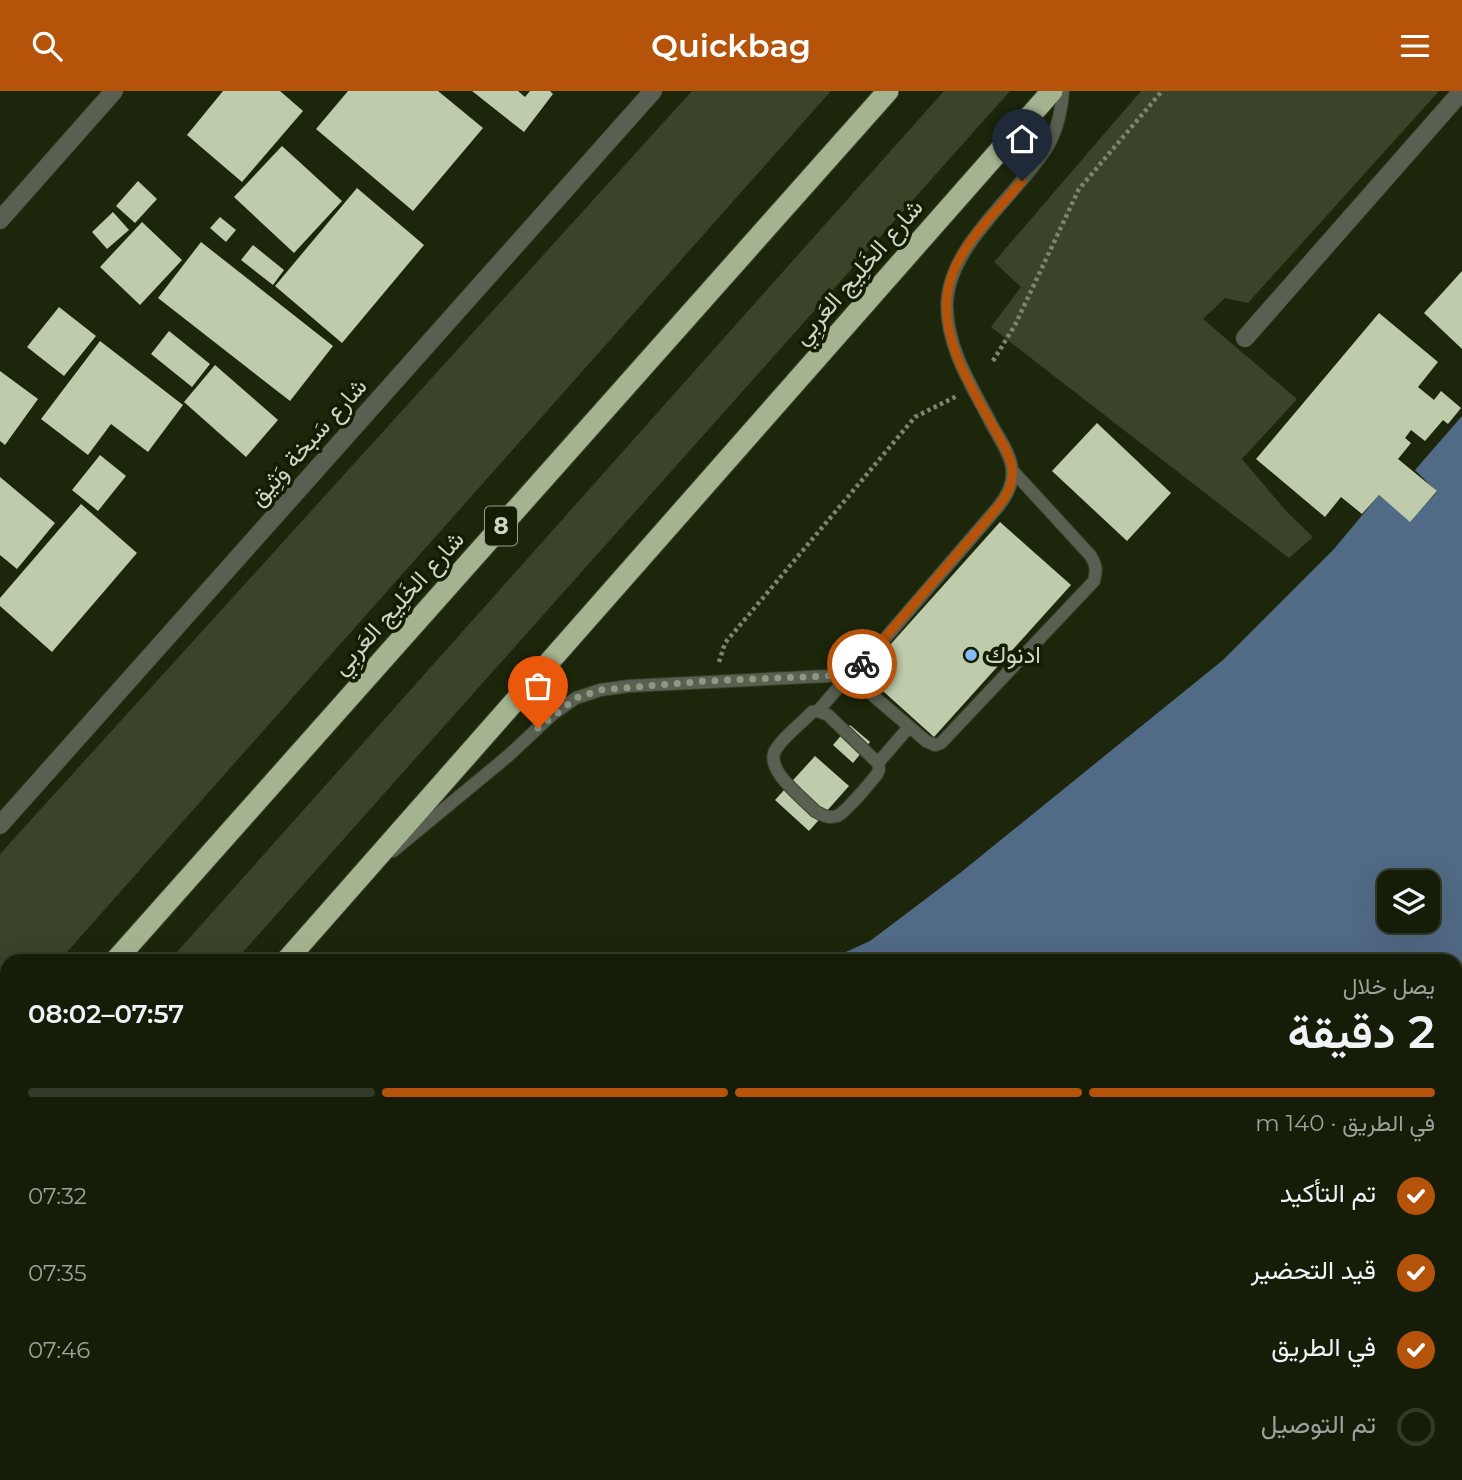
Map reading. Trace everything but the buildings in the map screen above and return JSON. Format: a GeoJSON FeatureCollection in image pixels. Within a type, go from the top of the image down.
{"type":"FeatureCollection","features":[{"type":"Feature","properties":{"kind":"highway","name":"شارع الخَلِيج العَربِي"},"geometry":{"type":"LineString","coordinates":[[121,954],[888,91]]}},
{"type":"Feature","properties":{"kind":"highway","name":"شارع الخَلِيج العَربِي"},"geometry":{"type":"LineString","coordinates":[[292,954],[1052,91]]}},
{"type":"Feature","properties":{"kind":"street"},"geometry":{"type":"LineString","coordinates":[[0,220],[114,91]]}},
{"type":"Feature","properties":{"kind":"street","name":"شارع سَبخة وَثِيق"},"geometry":{"type":"LineString","coordinates":[[0,825],[653,91]]}},
{"type":"Feature","properties":{"kind":"street"},"geometry":{"type":"LineString","coordinates":[[1244,338],[1462,91]]}},
{"type":"Feature","properties":{"kind":"lane"},"geometry":{"type":"LineString","coordinates":[[818,711],[849,675],[870,656],[998,507],[1010,487],[1012,470],[1008,454],[970,384],[949,328],[948,287],[963,253],[1052,140],[1061,110],[1063,91]]}},
{"type":"Feature","properties":{"kind":"lane"},"geometry":{"type":"LineString","coordinates":[[355,883],[508,756],[553,714],[576,698],[600,690],[629,686],[849,675],[930,744],[941,743],[1094,581],[1097,572],[1090,555],[1012,470]]}},
{"type":"Feature","properties":{"kind":"lane"},"geometry":{"type":"LineString","coordinates":[[878,763],[828,715],[818,711],[812,712],[776,749],[773,761],[777,773],[816,811],[830,817],[842,813],[878,772],[878,763],[909,727]]}},
{"type":"Feature","properties":{"kind":"path"},"geometry":{"type":"LineString","coordinates":[[993,361],[1015,325],[1079,189],[1162,91]]}},
{"type":"Feature","properties":{"kind":"path"},"geometry":{"type":"LineString","coordinates":[[718,667],[725,643],[915,417],[961,394]]}},
{"type":"Feature","properties":{"kind":"green space"},"geometry":{"type":"Polygon","coordinates":[[[692,91],[831,91],[65,954],[0,954],[0,854],[692,91]]]}},
{"type":"Feature","properties":{"kind":"green space"},"geometry":{"type":"Polygon","coordinates":[[[944,91],[1010,91],[241,954],[175,954],[944,91]]]}},
{"type":"Feature","properties":{"kind":"green space"},"geometry":{"type":"Polygon","coordinates":[[[1141,91],[1439,91],[1248,303],[1225,298],[1203,319],[1297,399],[1242,459],[1287,512],[1313,537],[1289,558],[991,327],[1021,287],[994,262],[1141,91]]]}},
{"type":"Feature","properties":{"kind":"water"},"geometry":{"type":"Polygon","coordinates":[[[1462,416],[1462,954],[841,954],[870,941],[960,873],[1223,660],[1334,549],[1379,495],[1410,521],[1437,492],[1415,470],[1462,416]]]}},
{"type":"Feature","properties":{"kind":"way so far"},"geometry":{"type":"LineString","coordinates":[[538,728],[576,698],[600,690],[706,681],[849,675],[862,664]]}},
{"type":"Feature","properties":{"kind":"place","name":"ادنوك"},"geometry":{"type":"Point","coordinates":[971,655]}},
{"type":"Feature","properties":{"kind":"route"},"geometry":{"type":"LineString","coordinates":[[862,664],[998,507],[1010,487],[1012,470],[1008,454],[970,384],[949,328],[947,306],[948,287],[963,253],[1022,181]]}}]}
